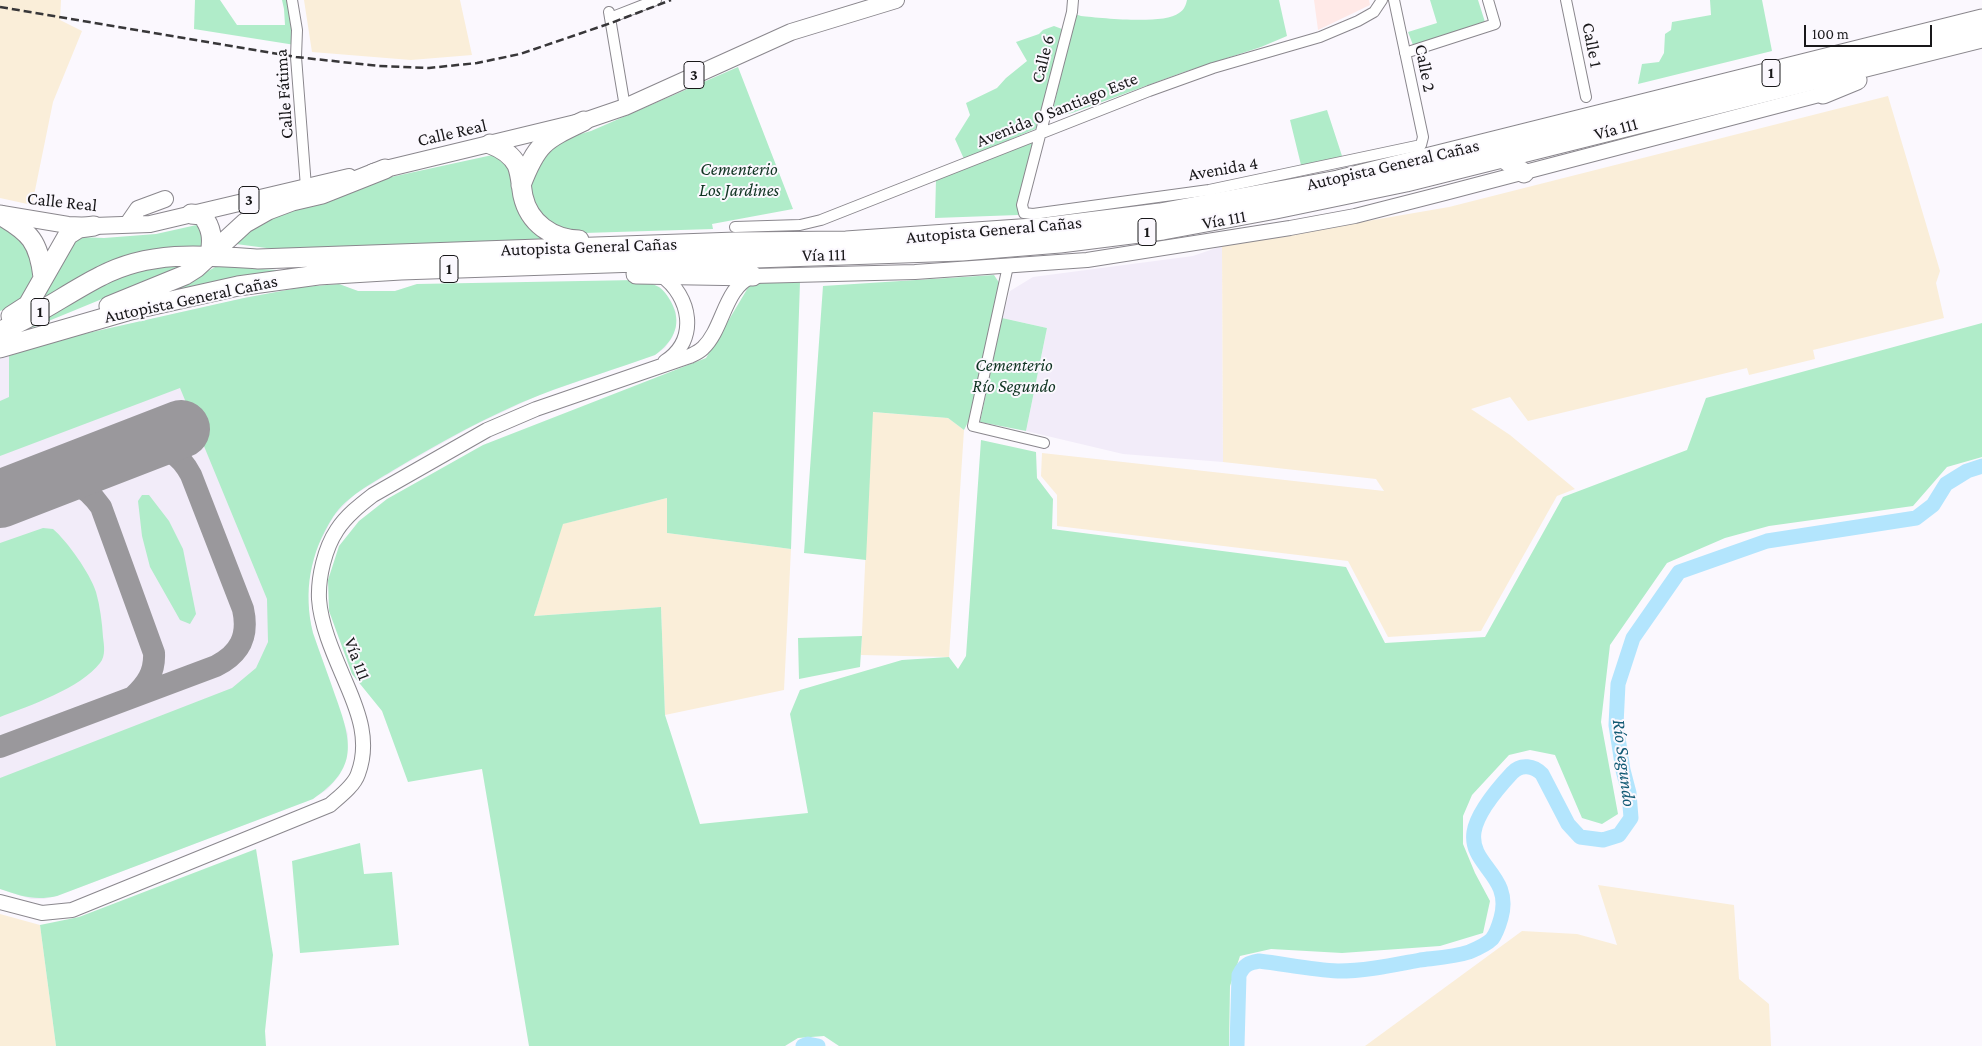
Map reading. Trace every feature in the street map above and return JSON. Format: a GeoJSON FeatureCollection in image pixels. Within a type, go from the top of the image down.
{"type":"FeatureCollection","features":[{"type":"Feature","properties":{"kind":"highway","name":"Autopista General Cañas"},"geometry":{"type":"LineString","coordinates":[[0,330],[36,314],[103,274],[136,263],[166,256],[186,254],[258,259],[735,234],[846,241],[1048,228],[1160,213],[1338,180],[1982,20]]}},
{"type":"Feature","properties":{"kind":"highway","name":"Autopista General Cañas"},"geometry":{"type":"LineString","coordinates":[[0,348],[130,310],[248,284],[318,275],[401,270],[915,253],[1060,243],[1163,230],[1406,182],[1982,38]]}},
{"type":"Feature","properties":{"kind":"highway"},"geometry":{"type":"LineString","coordinates":[[1823,94],[1906,58]]}},
{"type":"Feature","properties":{"kind":"highway"},"geometry":{"type":"LineString","coordinates":[[521,185],[534,155],[542,144],[553,136],[584,121]]}},
{"type":"Feature","properties":{"kind":"highway"},"geometry":{"type":"LineString","coordinates":[[490,144],[501,148],[510,155],[520,174],[527,208],[531,216],[544,230],[557,236],[572,240],[735,234]]}},
{"type":"Feature","properties":{"kind":"highway"},"geometry":{"type":"LineString","coordinates":[[1502,158],[1524,173]]}},
{"type":"Feature","properties":{"kind":"highway"},"geometry":{"type":"LineString","coordinates":[[24,340],[185,275],[245,223],[268,210],[292,201],[322,194],[385,169]]}},
{"type":"Feature","properties":{"kind":"highway"},"geometry":{"type":"LineString","coordinates":[[0,214],[20,227],[34,242],[41,260],[43,277]]}},
{"type":"Feature","properties":{"kind":"highway"},"geometry":{"type":"LineString","coordinates":[[191,214],[202,215],[210,227],[212,244],[210,255]]}},
{"type":"Feature","properties":{"kind":"highway"},"geometry":{"type":"LineString","coordinates":[[0,320],[12,316],[28,305],[68,234],[79,228],[94,226]]}},
{"type":"Feature","properties":{"kind":"highway"},"geometry":{"type":"LineString","coordinates":[[466,268],[661,275],[753,276]]}},
{"type":"Feature","properties":{"kind":"main road","name":"Calle Real"},"geometry":{"type":"LineString","coordinates":[[0,214],[49,223],[94,226],[150,224],[490,144],[584,121],[625,107],[791,32],[896,0]]}},
{"type":"Feature","properties":{"kind":"main road","name":"Vía 111"},"geometry":{"type":"LineString","coordinates":[[0,902],[42,913],[72,910],[330,805],[358,776],[363,743],[363,730],[357,707],[336,659],[322,616],[319,599],[320,575],[337,530],[358,507],[373,495],[488,430],[536,409],[690,356],[704,348],[737,286],[745,279],[753,276],[915,272],[1008,266],[1112,257],[1236,237],[1355,216],[1823,94]]}},
{"type":"Feature","properties":{"kind":"main road"},"geometry":{"type":"LineString","coordinates":[[127,225],[138,209],[165,199]]}},
{"type":"Feature","properties":{"kind":"main road","name":"Vía 111"},"geometry":{"type":"LineString","coordinates":[[660,366],[681,345],[687,326],[686,311],[682,297],[676,288],[661,275]]}},
{"type":"Feature","properties":{"kind":"street","name":"Calle Fátima"},"geometry":{"type":"LineString","coordinates":[[292,0],[297,30],[296,57],[306,186]]}},
{"type":"Feature","properties":{"kind":"street"},"geometry":{"type":"LineString","coordinates":[[625,107],[610,15],[656,0]]}},
{"type":"Feature","properties":{"kind":"street","name":"Calle 6"},"geometry":{"type":"LineString","coordinates":[[1024,213],[1022,204],[1073,0]]}},
{"type":"Feature","properties":{"kind":"street","name":"Avenida 0 Santiago Este"},"geometry":{"type":"LineString","coordinates":[[735,234],[811,223],[946,172],[1041,132],[1213,68],[1320,37],[1374,12],[1382,0]]}},
{"type":"Feature","properties":{"kind":"street","name":"Calle 2"},"geometry":{"type":"LineString","coordinates":[[1394,0],[1423,141]]}},
{"type":"Feature","properties":{"kind":"street"},"geometry":{"type":"LineString","coordinates":[[1405,52],[1495,24],[1488,0]]}},
{"type":"Feature","properties":{"kind":"street","name":"Calle 1"},"geometry":{"type":"LineString","coordinates":[[1566,0],[1586,97]]}},
{"type":"Feature","properties":{"kind":"street","name":"Avenida 4"},"geometry":{"type":"LineString","coordinates":[[1024,213],[1032,214],[1209,190],[1415,148],[1421,145],[1423,141]]}},
{"type":"Feature","properties":{"kind":"street"},"geometry":{"type":"LineString","coordinates":[[1008,266],[974,426],[1044,443]]}},
{"type":"Feature","properties":{"kind":"shaded area"},"geometry":{"type":"Polygon","coordinates":[[[0,0],[61,0],[60,20],[82,31],[53,102],[32,205],[0,198],[0,0]]]}},
{"type":"Feature","properties":{"kind":"shaded area"},"geometry":{"type":"Polygon","coordinates":[[[304,0],[460,0],[472,55],[411,60],[312,52],[304,0]]]}},
{"type":"Feature","properties":{"kind":"shaded area"},"geometry":{"type":"Polygon","coordinates":[[[1314,0],[1369,0],[1370,5],[1318,30],[1314,0]]]}},
{"type":"Feature","properties":{"kind":"shaded area"},"geometry":{"type":"Polygon","coordinates":[[[1888,96],[1940,271],[1936,283],[1944,318],[1813,350],[1815,359],[1749,375],[1747,368],[1528,421],[1510,397],[1471,409],[1510,435],[1575,489],[1557,496],[1481,631],[1388,637],[1348,561],[1057,526],[1057,495],[1041,476],[1042,453],[1384,491],[1376,479],[1223,462],[1222,246],[1449,207],[1888,96]]]}},
{"type":"Feature","properties":{"kind":"shaded area"},"geometry":{"type":"Polygon","coordinates":[[[1222,246],[1223,462],[1123,454],[1026,431],[1047,328],[1002,318],[1010,291],[1033,277],[1193,256],[1222,246]]]}},
{"type":"Feature","properties":{"kind":"shaded area"},"geometry":{"type":"Polygon","coordinates":[[[339,284],[358,291],[395,291],[417,284],[659,287],[671,301],[676,312],[676,326],[672,338],[665,348],[655,355],[539,395],[473,426],[354,495],[334,516],[316,549],[308,584],[309,616],[313,633],[348,734],[347,758],[339,776],[328,789],[313,799],[57,896],[31,899],[0,889],[0,359],[61,339],[244,298],[303,287],[339,284]]]}},
{"type":"Feature","properties":{"kind":"shaded area"},"geometry":{"type":"Polygon","coordinates":[[[872,412],[948,418],[964,430],[949,657],[861,655],[872,412]]]}},
{"type":"Feature","properties":{"kind":"shaded area"},"geometry":{"type":"Polygon","coordinates":[[[667,498],[667,533],[791,549],[784,690],[665,715],[661,607],[534,616],[562,524],[667,498]]]}},
{"type":"Feature","properties":{"kind":"shaded area"},"geometry":{"type":"Polygon","coordinates":[[[1598,885],[1734,905],[1739,979],[1769,1004],[1771,1046],[1365,1046],[1522,931],[1577,934],[1617,945],[1598,885]]]}},
{"type":"Feature","properties":{"kind":"shaded area"},"geometry":{"type":"Polygon","coordinates":[[[0,914],[40,925],[56,1046],[0,1046],[0,914]]]}},
{"type":"Feature","properties":{"kind":"green space"},"geometry":{"type":"Polygon","coordinates":[[[195,0],[220,0],[237,25],[285,25],[282,0],[288,0],[295,45],[194,29],[195,0]]]}},
{"type":"Feature","properties":{"kind":"green space"},"geometry":{"type":"Polygon","coordinates":[[[1187,0],[1279,0],[1287,36],[1261,47],[1181,73],[1072,113],[1059,116],[1052,114],[1075,14],[1117,19],[1160,19],[1171,17],[1181,12],[1187,0]]]}},
{"type":"Feature","properties":{"kind":"green space"},"geometry":{"type":"Polygon","coordinates":[[[1430,0],[1478,0],[1485,22],[1413,45],[1408,32],[1437,23],[1430,0]]]}},
{"type":"Feature","properties":{"kind":"green space"},"geometry":{"type":"Polygon","coordinates":[[[1710,0],[1762,0],[1772,51],[1638,84],[1642,64],[1659,62],[1664,53],[1665,34],[1671,30],[1672,22],[1711,15],[1710,0]]]}},
{"type":"Feature","properties":{"kind":"green space"},"geometry":{"type":"Polygon","coordinates":[[[1054,26],[1062,29],[1039,125],[1035,129],[964,159],[955,139],[970,115],[966,103],[997,88],[1027,61],[1016,42],[1039,34],[1043,30],[1054,26]]]}},
{"type":"Feature","properties":{"kind":"green space","name":"Cementerio Los Jardines"},"geometry":{"type":"Polygon","coordinates":[[[738,67],[793,209],[712,224],[713,229],[584,233],[557,228],[539,213],[530,190],[533,171],[556,141],[591,131],[738,67]]]}},
{"type":"Feature","properties":{"kind":"green space"},"geometry":{"type":"Polygon","coordinates":[[[1327,110],[1343,159],[1301,165],[1290,120],[1327,110]]]}},
{"type":"Feature","properties":{"kind":"green space"},"geometry":{"type":"Polygon","coordinates":[[[1038,139],[1018,215],[935,218],[936,179],[1038,139]]]}},
{"type":"Feature","properties":{"kind":"green space"},"geometry":{"type":"Polygon","coordinates":[[[497,154],[501,156],[548,241],[274,249],[236,244],[238,238],[270,216],[323,204],[382,179],[497,154]]]}},
{"type":"Feature","properties":{"kind":"green space"},"geometry":{"type":"Polygon","coordinates":[[[0,224],[26,244],[33,266],[32,280],[21,302],[0,311],[0,224]]]}},
{"type":"Feature","properties":{"kind":"green space"},"geometry":{"type":"Polygon","coordinates":[[[201,224],[205,246],[172,249],[38,304],[68,247],[79,237],[104,238],[156,234],[201,224]]]}},
{"type":"Feature","properties":{"kind":"green space"},"geometry":{"type":"Polygon","coordinates":[[[197,260],[12,336],[81,294],[141,268],[197,260]]]}},
{"type":"Feature","properties":{"kind":"green space"},"geometry":{"type":"Polygon","coordinates":[[[217,266],[292,271],[153,302],[217,266]]]}},
{"type":"Feature","properties":{"kind":"green space"},"geometry":{"type":"Polygon","coordinates":[[[994,275],[1000,284],[970,418],[964,430],[948,418],[873,412],[866,560],[804,553],[823,286],[994,275]]]}},
{"type":"Feature","properties":{"kind":"green space"},"geometry":{"type":"Polygon","coordinates":[[[637,280],[659,287],[665,293],[676,313],[674,334],[655,355],[554,390],[483,420],[368,486],[345,503],[333,517],[325,531],[314,559],[309,588],[310,618],[313,633],[341,712],[348,740],[348,753],[345,765],[328,788],[313,799],[57,896],[34,898],[0,889],[0,778],[232,688],[256,668],[268,642],[267,599],[180,388],[0,456],[0,401],[9,397],[9,356],[61,339],[244,298],[303,287],[339,284],[358,291],[395,291],[417,284],[637,280]]]}},
{"type":"Feature","properties":{"kind":"green space"},"geometry":{"type":"Polygon","coordinates":[[[752,281],[800,282],[791,549],[667,533],[667,498],[563,524],[534,616],[661,607],[665,715],[700,824],[808,813],[790,714],[800,690],[902,660],[949,657],[958,669],[966,656],[981,440],[1036,452],[1037,478],[1053,499],[1052,529],[1346,567],[1385,643],[1485,637],[1563,497],[1687,450],[1706,398],[1982,323],[1982,457],[1947,467],[1913,506],[1769,526],[1725,538],[1667,563],[1610,645],[1601,722],[1618,814],[1602,824],[1582,818],[1555,755],[1530,750],[1509,755],[1472,795],[1463,816],[1463,844],[1475,873],[1490,901],[1483,933],[1440,946],[1342,953],[1271,949],[1240,956],[1230,986],[1229,1046],[839,1046],[824,1036],[798,1038],[785,1046],[529,1046],[482,769],[408,782],[382,711],[352,674],[329,611],[328,580],[339,546],[359,521],[387,499],[483,445],[706,358],[752,281]]]}},
{"type":"Feature","properties":{"kind":"green space","name":"Cementerio Río Segundo"},"geometry":{"type":"Polygon","coordinates":[[[1002,318],[1047,328],[1026,431],[980,422],[1002,318]]]}},
{"type":"Feature","properties":{"kind":"green space"},"geometry":{"type":"Polygon","coordinates":[[[142,495],[149,495],[169,521],[183,549],[196,614],[190,624],[180,620],[150,567],[142,536],[138,501],[142,495]]]}},
{"type":"Feature","properties":{"kind":"green space"},"geometry":{"type":"Polygon","coordinates":[[[43,528],[53,529],[65,541],[78,558],[93,584],[101,614],[104,654],[100,663],[91,672],[68,688],[39,702],[0,717],[0,543],[43,528]]]}},
{"type":"Feature","properties":{"kind":"green space"},"geometry":{"type":"Polygon","coordinates":[[[862,636],[860,667],[799,679],[798,638],[862,636]]]}},
{"type":"Feature","properties":{"kind":"green space"},"geometry":{"type":"Polygon","coordinates":[[[360,843],[364,874],[392,872],[399,945],[300,953],[292,861],[360,843]]]}},
{"type":"Feature","properties":{"kind":"green space"},"geometry":{"type":"Polygon","coordinates":[[[256,849],[273,955],[265,1031],[266,1046],[56,1046],[40,925],[79,917],[256,849]]]}},
{"type":"Feature","properties":{"kind":"waterway","name":"Río Segundo"},"geometry":{"type":"LineString","coordinates":[[1237,1046],[1239,975],[1249,964],[1259,961],[1338,971],[1359,970],[1463,954],[1481,947],[1492,939],[1501,918],[1503,903],[1501,891],[1478,854],[1474,844],[1474,832],[1479,816],[1489,800],[1512,773],[1519,768],[1535,769],[1542,774],[1568,824],[1580,837],[1603,840],[1619,835],[1631,818],[1629,793],[1623,770],[1616,725],[1618,684],[1633,638],[1679,572],[1767,541],[1916,518],[1933,505],[1946,484],[1967,471],[1982,466]]}},
{"type":"Feature","properties":{"kind":"waterway","name":"Río Segundo"},"geometry":{"type":"LineString","coordinates":[[803,1046],[808,1044],[818,1046]]}},
{"type":"Feature","properties":{"kind":"taxiway"},"geometry":{"type":"LineString","coordinates":[[0,747],[216,666],[231,656],[241,643],[245,628],[243,609],[191,475],[177,456],[166,450],[143,445]]}},
{"type":"Feature","properties":{"kind":"taxiway"},"geometry":{"type":"LineString","coordinates":[[43,483],[61,482],[76,484],[89,493],[101,507],[154,653],[153,666],[149,677],[133,697]]}},
{"type":"Feature","properties":{"kind":"runway"},"geometry":{"type":"LineString","coordinates":[[0,499],[181,429]]}},
{"type":"Feature","properties":{"kind":"railway"},"geometry":{"type":"LineString","coordinates":[[0,7],[296,57],[379,66],[429,68],[477,63],[520,54],[671,0]]}}]}
